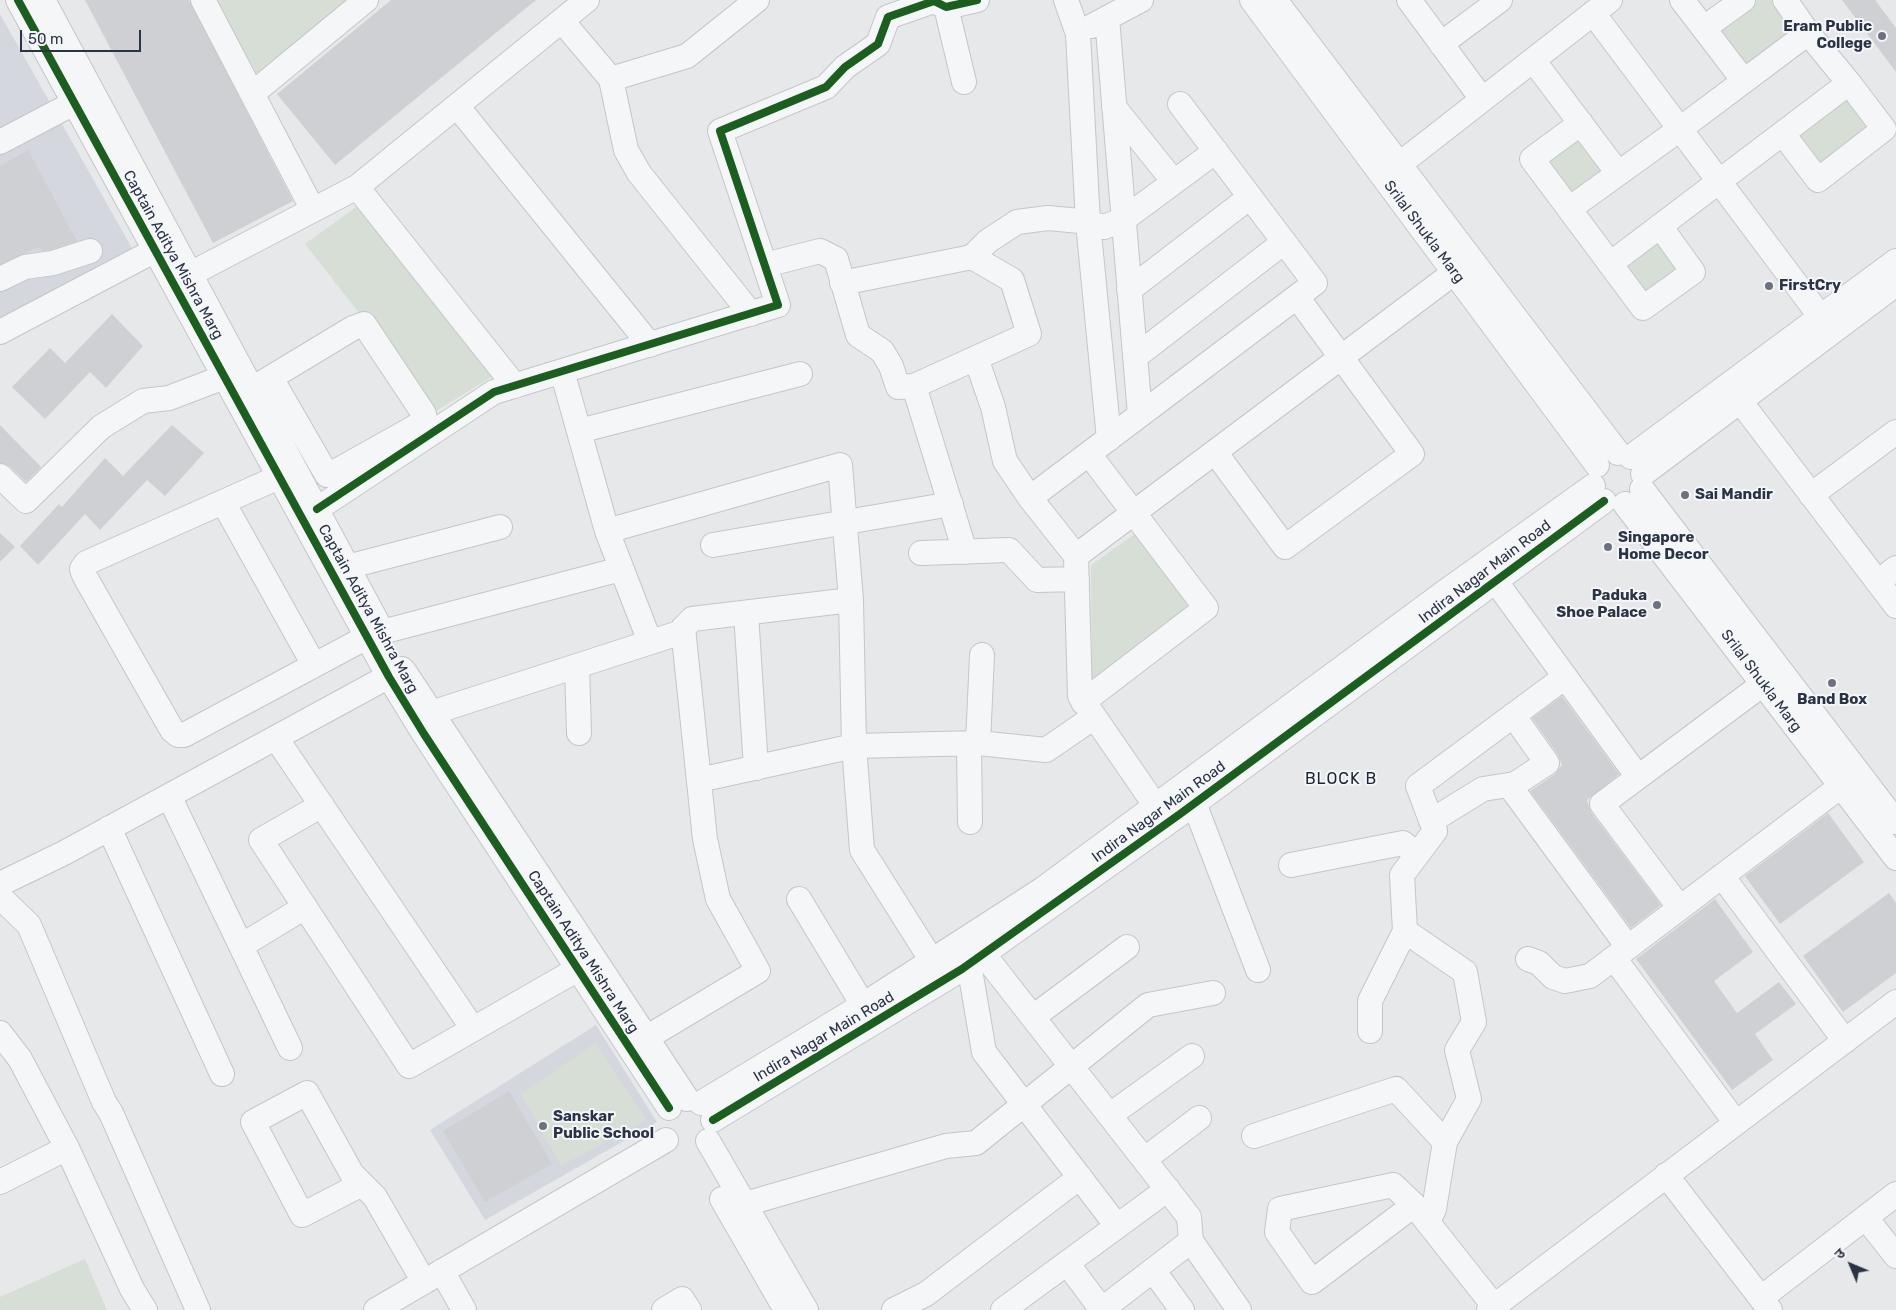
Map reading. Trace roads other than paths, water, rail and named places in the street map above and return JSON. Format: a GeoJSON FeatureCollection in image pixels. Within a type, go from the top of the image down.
{"type":"FeatureCollection","features":[{"type":"Feature","properties":{"kind":"street","name":"Captain Aditya Mishra Marg"},"geometry":{"type":"LineString","coordinates":[[18,0],[74,102],[164,246]]}},
{"type":"Feature","properties":{"kind":"street","name":"Captain Aditya Mishra Marg"},"geometry":{"type":"LineString","coordinates":[[43,0],[182,279],[224,377],[279,477],[375,634],[429,742],[578,969],[745,1204],[806,1310]]}},
{"type":"Feature","properties":{"kind":"street"},"geometry":{"type":"LineString","coordinates":[[203,0],[313,210]]}},
{"type":"Feature","properties":{"kind":"street"},"geometry":{"type":"LineString","coordinates":[[252,94],[366,0]]}},
{"type":"Feature","properties":{"kind":"street"},"geometry":{"type":"LineString","coordinates":[[182,279],[357,187],[587,0]]}},
{"type":"Feature","properties":{"kind":"street"},"geometry":{"type":"LineString","coordinates":[[611,79],[687,56],[757,0]]}},
{"type":"Feature","properties":{"kind":"street"},"geometry":{"type":"LineString","coordinates":[[317,509],[494,392],[778,305],[720,131],[826,87],[845,67],[878,44],[888,17],[934,1],[946,7],[977,0]]}},
{"type":"Feature","properties":{"kind":"street"},"geometry":{"type":"LineString","coordinates":[[1066,0],[1078,34],[1088,223],[1109,439]]}},
{"type":"Feature","properties":{"kind":"street"},"geometry":{"type":"LineString","coordinates":[[1078,34],[1141,0]]}},
{"type":"Feature","properties":{"kind":"street","name":"Srilal Shukla Marg"},"geometry":{"type":"LineString","coordinates":[[1252,0],[1391,170]]}},
{"type":"Feature","properties":{"kind":"street","name":"Srilal Shukla Marg"},"geometry":{"type":"LineString","coordinates":[[1274,0],[1391,170],[1619,478],[1850,780],[1896,858]]}},
{"type":"Feature","properties":{"kind":"street"},"geometry":{"type":"LineString","coordinates":[[1409,0],[1482,99]]}},
{"type":"Feature","properties":{"kind":"street"},"geometry":{"type":"LineString","coordinates":[[1682,0],[1744,81]]}},
{"type":"Feature","properties":{"kind":"street"},"geometry":{"type":"LineString","coordinates":[[1704,28],[1743,0]]}},
{"type":"Feature","properties":{"kind":"street"},"geometry":{"type":"LineString","coordinates":[[1783,134],[1818,180],[1884,129],[1808,33],[1785,0]]}},
{"type":"Feature","properties":{"kind":"street"},"geometry":{"type":"LineString","coordinates":[[1441,44],[1487,4]]}},
{"type":"Feature","properties":{"kind":"street"},"geometry":{"type":"LineString","coordinates":[[946,7],[964,82]]}},
{"type":"Feature","properties":{"kind":"street"},"geometry":{"type":"LineString","coordinates":[[1391,170],[1602,7],[1680,129],[1827,324]]}},
{"type":"Feature","properties":{"kind":"street"},"geometry":{"type":"LineString","coordinates":[[1106,18],[1140,415]]}},
{"type":"Feature","properties":{"kind":"street"},"geometry":{"type":"LineString","coordinates":[[562,20],[611,79],[626,150],[639,173],[751,314]]}},
{"type":"Feature","properties":{"kind":"street"},"geometry":{"type":"LineString","coordinates":[[1568,208],[1680,129],[1808,33]]}},
{"type":"Feature","properties":{"kind":"street"},"geometry":{"type":"LineString","coordinates":[[1533,60],[1618,173]]}},
{"type":"Feature","properties":{"kind":"street"},"geometry":{"type":"LineString","coordinates":[[1610,264],[1849,83]]}},
{"type":"Feature","properties":{"kind":"street"},"geometry":{"type":"LineString","coordinates":[[0,142],[74,102]]}},
{"type":"Feature","properties":{"kind":"street"},"geometry":{"type":"LineString","coordinates":[[1030,498],[1315,283],[1180,104]]}},
{"type":"Feature","properties":{"kind":"street"},"geometry":{"type":"LineString","coordinates":[[457,106],[650,344]]}},
{"type":"Feature","properties":{"kind":"street"},"geometry":{"type":"LineString","coordinates":[[1114,107],[1174,182]]}},
{"type":"Feature","properties":{"kind":"street"},"geometry":{"type":"LineString","coordinates":[[1581,123],[1532,159],[1643,308],[1693,272],[1660,226]]}},
{"type":"Feature","properties":{"kind":"street"},"geometry":{"type":"LineString","coordinates":[[842,283],[972,256],[988,241],[1017,222],[1048,218],[1104,227],[1124,219],[1216,151]]}},
{"type":"Feature","properties":{"kind":"street"},"geometry":{"type":"LineString","coordinates":[[357,187],[515,386]]}},
{"type":"Feature","properties":{"kind":"street"},"geometry":{"type":"LineString","coordinates":[[1129,290],[1250,197]]}},
{"type":"Feature","properties":{"kind":"street"},"geometry":{"type":"LineString","coordinates":[[1135,357],[1284,242]]}},
{"type":"Feature","properties":{"kind":"street"},"geometry":{"type":"LineString","coordinates":[[0,332],[164,246]]}},
{"type":"Feature","properties":{"kind":"street"},"geometry":{"type":"LineString","coordinates":[[765,265],[820,251],[836,259],[858,335],[882,351],[891,366],[898,387],[914,386],[1028,334],[1012,280],[972,256]]}},
{"type":"Feature","properties":{"kind":"street"},"geometry":{"type":"LineString","coordinates":[[0,279],[25,267],[53,263],[90,252]]}},
{"type":"Feature","properties":{"kind":"street","name":"Indira Nagar Main Road"},"geometry":{"type":"LineString","coordinates":[[1619,478],[1740,401],[1896,261]]}},
{"type":"Feature","properties":{"kind":"street"},"geometry":{"type":"LineString","coordinates":[[1076,556],[1463,266]]}},
{"type":"Feature","properties":{"kind":"street","name":"Captain Aditya Mishra Marg"},"geometry":{"type":"LineString","coordinates":[[182,279],[262,384],[317,509],[348,567],[375,634]]}},
{"type":"Feature","properties":{"kind":"street","name":"Indira Nagar Main Road"},"geometry":{"type":"LineString","coordinates":[[690,1129],[974,952],[1043,889],[1161,815],[1827,324],[1896,284]]}},
{"type":"Feature","properties":{"kind":"street"},"geometry":{"type":"LineString","coordinates":[[1216,452],[1285,547],[1412,454],[1297,297]]}},
{"type":"Feature","properties":{"kind":"street"},"geometry":{"type":"LineString","coordinates":[[364,324],[424,414],[425,419],[415,427],[327,475],[262,384],[353,328],[364,324]]}},
{"type":"Feature","properties":{"kind":"street"},"geometry":{"type":"LineString","coordinates":[[976,358],[993,407],[1005,461],[1030,498],[1076,556],[1080,696],[1161,815]]}},
{"type":"Feature","properties":{"kind":"street"},"geometry":{"type":"LineString","coordinates":[[562,371],[607,531],[650,642]]}},
{"type":"Feature","properties":{"kind":"street"},"geometry":{"type":"LineString","coordinates":[[578,431],[800,374]]}},
{"type":"Feature","properties":{"kind":"street"},"geometry":{"type":"LineString","coordinates":[[0,476],[26,501],[101,427],[144,401],[169,398],[224,377]]}},
{"type":"Feature","properties":{"kind":"street"},"geometry":{"type":"LineString","coordinates":[[914,386],[965,552]]}},
{"type":"Feature","properties":{"kind":"street"},"geometry":{"type":"LineString","coordinates":[[1740,401],[1811,495],[1887,575],[1896,606]]}},
{"type":"Feature","properties":{"kind":"street"},"geometry":{"type":"LineString","coordinates":[[1811,495],[1896,432]]}},
{"type":"Feature","properties":{"kind":"street"},"geometry":{"type":"LineString","coordinates":[[699,780],[854,746],[974,743],[1046,750],[1089,709],[1206,608],[1089,454]]}},
{"type":"Feature","properties":{"kind":"street"},"geometry":{"type":"LineString","coordinates":[[607,531],[840,465],[851,600],[854,746],[862,850],[932,961]]}},
{"type":"Feature","properties":{"kind":"street"},"geometry":{"type":"LineString","coordinates":[[279,477],[86,563],[82,569],[172,730],[178,735],[184,735],[375,634],[621,569]]}},
{"type":"Feature","properties":{"kind":"street","name":"Srilal Shukla Marg"},"geometry":{"type":"LineString","coordinates":[[1619,478],[1763,684],[1850,780],[1896,822]]}},
{"type":"Feature","properties":{"kind":"street"},"geometry":{"type":"LineString","coordinates":[[223,502],[314,665]]}},
{"type":"Feature","properties":{"kind":"street"},"geometry":{"type":"LineString","coordinates":[[713,544],[950,504]]}},
{"type":"Feature","properties":{"kind":"street"},"geometry":{"type":"LineString","coordinates":[[348,567],[500,526]]}},
{"type":"Feature","properties":{"kind":"street"},"geometry":{"type":"LineString","coordinates":[[920,553],[1008,550],[1037,580],[1077,579]]}},
{"type":"Feature","properties":{"kind":"street"},"geometry":{"type":"LineString","coordinates":[[1489,573],[1638,777]]}},
{"type":"Feature","properties":{"kind":"street"},"geometry":{"type":"LineString","coordinates":[[431,713],[679,633],[692,619],[851,600]]}},
{"type":"Feature","properties":{"kind":"street"},"geometry":{"type":"LineString","coordinates":[[746,613],[756,768]]}},
{"type":"Feature","properties":{"kind":"street"},"geometry":{"type":"LineString","coordinates":[[646,1038],[758,971],[718,899],[705,839],[683,628]]}},
{"type":"Feature","properties":{"kind":"street"},"geometry":{"type":"LineString","coordinates":[[970,822],[974,743],[982,655]]}},
{"type":"Feature","properties":{"kind":"street"},"geometry":{"type":"LineString","coordinates":[[577,666],[579,733]]}},
{"type":"Feature","properties":{"kind":"street","name":"Captain Aditya Mishra Marg"},"geometry":{"type":"LineString","coordinates":[[396,673],[431,713],[646,1038],[690,1129],[786,1310]]}},
{"type":"Feature","properties":{"kind":"street"},"geometry":{"type":"LineString","coordinates":[[0,884],[64,853],[396,673]]}},
{"type":"Feature","properties":{"kind":"street"},"geometry":{"type":"LineString","coordinates":[[1370,1031],[1370,1001],[1405,931],[1402,875],[1435,831],[1418,786],[1565,677]]}},
{"type":"Feature","properties":{"kind":"street"},"geometry":{"type":"LineString","coordinates":[[1680,908],[1602,804],[1763,684]]}},
{"type":"Feature","properties":{"kind":"street"},"geometry":{"type":"LineString","coordinates":[[1431,821],[1483,789],[1515,784],[1547,764],[1513,715]]}},
{"type":"Feature","properties":{"kind":"street"},"geometry":{"type":"LineString","coordinates":[[276,738],[473,1029]]}},
{"type":"Feature","properties":{"kind":"street"},"geometry":{"type":"LineString","coordinates":[[1528,959],[1539,963],[1553,977],[1565,981],[1590,976],[1850,780]]}},
{"type":"Feature","properties":{"kind":"street"},"geometry":{"type":"LineString","coordinates":[[1509,785],[1736,1123]]}},
{"type":"Feature","properties":{"kind":"street"},"geometry":{"type":"LineString","coordinates":[[1191,793],[1258,970]]}},
{"type":"Feature","properties":{"kind":"street"},"geometry":{"type":"LineString","coordinates":[[169,796],[290,1048]]}},
{"type":"Feature","properties":{"kind":"street"},"geometry":{"type":"LineString","coordinates":[[322,805],[260,840],[409,1066],[578,969]]}},
{"type":"Feature","properties":{"kind":"street"},"geometry":{"type":"LineString","coordinates":[[109,828],[222,1074]]}},
{"type":"Feature","properties":{"kind":"street"},"geometry":{"type":"LineString","coordinates":[[1291,864],[1403,843],[1417,855]]}},
{"type":"Feature","properties":{"kind":"street"},"geometry":{"type":"LineString","coordinates":[[1722,876],[1845,1041]]}},
{"type":"Feature","properties":{"kind":"street"},"geometry":{"type":"LineString","coordinates":[[0,897],[29,926],[104,1102],[111,1113],[198,1310]]}},
{"type":"Feature","properties":{"kind":"street"},"geometry":{"type":"LineString","coordinates":[[799,899],[863,1005]]}},
{"type":"Feature","properties":{"kind":"street"},"geometry":{"type":"LineString","coordinates":[[241,946],[305,907]]}},
{"type":"Feature","properties":{"kind":"street"},"geometry":{"type":"LineString","coordinates":[[1405,931],[1465,972],[1474,1022],[1457,1050],[1469,1099],[1445,1142],[1434,1209],[1421,1213],[1312,1282],[1277,1232],[1280,1209],[1393,1185],[1421,1213],[1492,1308],[1896,1002]]}},
{"type":"Feature","properties":{"kind":"street"},"geometry":{"type":"LineString","coordinates":[[1033,1017],[1127,947]]}},
{"type":"Feature","properties":{"kind":"street"},"geometry":{"type":"LineString","coordinates":[[974,952],[1033,1017],[1189,1217],[1191,1241],[1239,1310]]}},
{"type":"Feature","properties":{"kind":"street"},"geometry":{"type":"LineString","coordinates":[[974,952],[984,1052],[1117,1226]]}},
{"type":"Feature","properties":{"kind":"street","name":"Indira Nagar Main Road"},"geometry":{"type":"LineString","coordinates":[[690,1129],[863,1005],[932,961],[974,952]]}},
{"type":"Feature","properties":{"kind":"street"},"geometry":{"type":"LineString","coordinates":[[745,1204],[946,1146],[976,1143],[1148,1005],[1213,993]]}},
{"type":"Feature","properties":{"kind":"street"},"geometry":{"type":"LineString","coordinates":[[0,1032],[20,1059],[67,1148],[132,1289],[145,1310]]}},
{"type":"Feature","properties":{"kind":"street"},"geometry":{"type":"LineString","coordinates":[[1110,1115],[1192,1056]]}},
{"type":"Feature","properties":{"kind":"street"},"geometry":{"type":"LineString","coordinates":[[1254,1136],[1396,1089],[1445,1142]]}},
{"type":"Feature","properties":{"kind":"street"},"geometry":{"type":"LineString","coordinates":[[362,1184],[302,1215],[253,1122],[307,1093],[352,1174],[375,1196],[433,1277],[464,1310]]}},
{"type":"Feature","properties":{"kind":"street"},"geometry":{"type":"LineString","coordinates":[[1145,1159],[1199,1118]]}},
{"type":"Feature","properties":{"kind":"street"},"geometry":{"type":"LineString","coordinates":[[376,1310],[690,1129]]}},
{"type":"Feature","properties":{"kind":"street"},"geometry":{"type":"LineString","coordinates":[[0,1182],[67,1148]]}},
{"type":"Feature","properties":{"kind":"street"},"geometry":{"type":"LineString","coordinates":[[1666,1175],[1765,1304],[1896,1194]]}},
{"type":"Feature","properties":{"kind":"street"},"geometry":{"type":"LineString","coordinates":[[894,1310],[932,1302],[1080,1177]]}},
{"type":"Feature","properties":{"kind":"street"},"geometry":{"type":"LineString","coordinates":[[1003,1310],[1168,1189]]}},
{"type":"Feature","properties":{"kind":"street"},"geometry":{"type":"LineString","coordinates":[[1866,1218],[1896,1256]]}},
{"type":"Feature","properties":{"kind":"street"},"geometry":{"type":"LineString","coordinates":[[1067,1263],[1102,1310],[1191,1241]]}},
{"type":"Feature","properties":{"kind":"street"},"geometry":{"type":"LineString","coordinates":[[1153,1270],[1182,1310]]}},
{"type":"Feature","properties":{"kind":"street"},"geometry":{"type":"LineString","coordinates":[[664,1310],[682,1299],[688,1310]]}},
{"type":"Feature","properties":{"kind":"place","name":"Eram Public College"},"geometry":{"type":"Point","coordinates":[1882,36]}},
{"type":"Feature","properties":{"kind":"place","name":"FirstCry"},"geometry":{"type":"Point","coordinates":[1769,286]}},
{"type":"Feature","properties":{"kind":"place","name":"Sai Mandir"},"geometry":{"type":"Point","coordinates":[1685,495]}},
{"type":"Feature","properties":{"kind":"place","name":"Singapore Home Decor"},"geometry":{"type":"Point","coordinates":[1608,547]}},
{"type":"Feature","properties":{"kind":"place","name":"Paduka Shoe Palace"},"geometry":{"type":"Point","coordinates":[1657,605]}},
{"type":"Feature","properties":{"kind":"place","name":"Band Box"},"geometry":{"type":"Point","coordinates":[1832,683]}},
{"type":"Feature","properties":{"kind":"place","name":"Sanskar Public School"},"geometry":{"type":"Point","coordinates":[543,1126]}},
{"type":"Feature","properties":{"kind":"district","name":"BLOCK B"},"geometry":{"type":"Point","coordinates":[1341,779]}}]}
